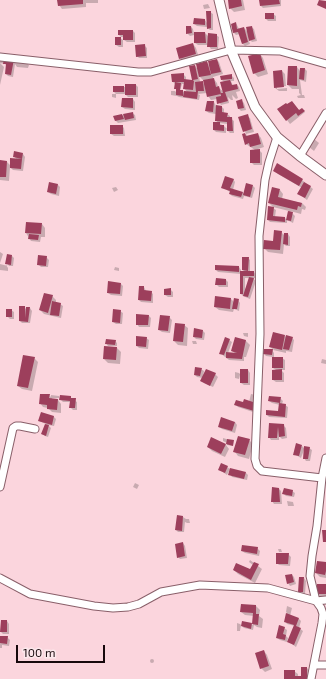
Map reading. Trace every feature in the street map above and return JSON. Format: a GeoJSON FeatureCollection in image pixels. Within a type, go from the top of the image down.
{"type":"FeatureCollection","features":[{"type":"Feature","properties":{"kind":"street"},"geometry":{"type":"LineString","coordinates":[[219,0],[232,50],[255,107],[277,137],[326,175]]}},
{"type":"Feature","properties":{"kind":"street"},"geometry":{"type":"LineString","coordinates":[[0,57],[124,72],[151,72],[232,50],[280,51],[326,64]]}},
{"type":"Feature","properties":{"kind":"street"},"geometry":{"type":"LineString","coordinates":[[300,156],[326,113]]}},
{"type":"Feature","properties":{"kind":"street"},"geometry":{"type":"LineString","coordinates":[[277,137],[265,180],[258,250],[260,334],[255,459],[257,466],[262,470],[322,478]]}},
{"type":"Feature","properties":{"kind":"street"},"geometry":{"type":"LineString","coordinates":[[0,487],[13,428],[20,426],[35,429]]}},
{"type":"Feature","properties":{"kind":"street"},"geometry":{"type":"LineString","coordinates":[[311,679],[323,614],[316,601],[310,576],[322,478],[326,458]]}},
{"type":"Feature","properties":{"kind":"street"},"geometry":{"type":"LineString","coordinates":[[0,578],[30,594],[113,608],[128,607],[139,604],[161,592],[200,585],[268,588],[316,601],[326,600]]}},
{"type":"Feature","properties":{"kind":"street"},"geometry":{"type":"LineString","coordinates":[[314,665],[326,666]]}},
{"type":"Feature","properties":{"kind":"building"},"geometry":{"type":"Polygon","coordinates":[[[57,0],[83,0],[83,4],[58,6],[57,0]]]}},
{"type":"Feature","properties":{"kind":"building"},"geometry":{"type":"Polygon","coordinates":[[[228,0],[241,0],[242,6],[229,9],[228,0]]]}},
{"type":"Feature","properties":{"kind":"building"},"geometry":{"type":"Polygon","coordinates":[[[259,0],[279,0],[280,4],[260,6],[259,0]]]}},
{"type":"Feature","properties":{"kind":"building"},"geometry":{"type":"Polygon","coordinates":[[[319,0],[326,1],[326,9],[317,5],[319,0]]]}},
{"type":"Feature","properties":{"kind":"building"},"geometry":{"type":"Polygon","coordinates":[[[206,11],[211,11],[211,28],[207,29],[206,11]]]}},
{"type":"Feature","properties":{"kind":"building"},"geometry":{"type":"Polygon","coordinates":[[[265,13],[274,13],[274,19],[265,19],[265,13]]]}},
{"type":"Feature","properties":{"kind":"building"},"geometry":{"type":"Polygon","coordinates":[[[194,18],[205,19],[205,25],[193,24],[194,18]]]}},
{"type":"Feature","properties":{"kind":"building"},"geometry":{"type":"Polygon","coordinates":[[[236,22],[237,29],[244,27],[248,42],[242,44],[238,32],[233,33],[231,24],[236,22]]]}},
{"type":"Feature","properties":{"kind":"building"},"geometry":{"type":"Polygon","coordinates":[[[186,26],[191,26],[192,33],[186,34],[186,26]]]}},
{"type":"Feature","properties":{"kind":"building"},"geometry":{"type":"Polygon","coordinates":[[[252,26],[255,39],[249,41],[246,27],[252,26]]]}},
{"type":"Feature","properties":{"kind":"building"},"geometry":{"type":"Polygon","coordinates":[[[118,30],[133,30],[133,40],[123,40],[123,35],[118,35],[118,30]]]}},
{"type":"Feature","properties":{"kind":"building"},"geometry":{"type":"Polygon","coordinates":[[[194,32],[205,32],[206,43],[194,43],[194,32]]]}},
{"type":"Feature","properties":{"kind":"building"},"geometry":{"type":"Polygon","coordinates":[[[208,33],[217,34],[217,47],[207,47],[208,33]]]}},
{"type":"Feature","properties":{"kind":"building"},"geometry":{"type":"Polygon","coordinates":[[[115,37],[121,37],[121,45],[115,45],[115,37]]]}},
{"type":"Feature","properties":{"kind":"building"},"geometry":{"type":"Polygon","coordinates":[[[193,43],[196,54],[179,59],[176,48],[193,43]]]}},
{"type":"Feature","properties":{"kind":"building"},"geometry":{"type":"Polygon","coordinates":[[[145,44],[146,56],[136,57],[135,45],[145,44]]]}},
{"type":"Feature","properties":{"kind":"building"},"geometry":{"type":"Polygon","coordinates":[[[260,53],[265,70],[253,74],[248,56],[260,53]]]}},
{"type":"Feature","properties":{"kind":"building"},"geometry":{"type":"Polygon","coordinates":[[[4,58],[14,59],[11,75],[5,74],[6,64],[3,64],[4,58]]]}},
{"type":"Feature","properties":{"kind":"building"},"geometry":{"type":"Polygon","coordinates":[[[217,59],[221,72],[211,74],[208,61],[217,59]]]}},
{"type":"Feature","properties":{"kind":"building"},"geometry":{"type":"Polygon","coordinates":[[[207,61],[211,75],[199,77],[196,64],[207,61]]]}},
{"type":"Feature","properties":{"kind":"building"},"geometry":{"type":"Polygon","coordinates":[[[195,65],[198,79],[193,80],[193,90],[183,89],[184,82],[172,82],[171,74],[184,73],[184,79],[192,80],[189,66],[195,65]]]}},
{"type":"Feature","properties":{"kind":"building"},"geometry":{"type":"Polygon","coordinates":[[[288,66],[297,66],[297,86],[287,85],[288,66]]]}},
{"type":"Feature","properties":{"kind":"building"},"geometry":{"type":"Polygon","coordinates":[[[300,68],[305,68],[304,80],[299,79],[300,68]]]}},
{"type":"Feature","properties":{"kind":"building"},"geometry":{"type":"Polygon","coordinates":[[[282,70],[284,87],[274,88],[273,71],[282,70]]]}},
{"type":"Feature","properties":{"kind":"building"},"geometry":{"type":"Polygon","coordinates":[[[232,74],[232,79],[221,80],[220,76],[232,74]]]}},
{"type":"Feature","properties":{"kind":"building"},"geometry":{"type":"Polygon","coordinates":[[[214,78],[216,87],[219,86],[221,94],[207,97],[203,80],[214,78]]]}},
{"type":"Feature","properties":{"kind":"building"},"geometry":{"type":"Polygon","coordinates":[[[230,80],[232,85],[237,84],[238,89],[225,92],[228,101],[217,104],[216,97],[221,96],[221,93],[223,93],[220,82],[230,80]]]}},
{"type":"Feature","properties":{"kind":"building"},"geometry":{"type":"Polygon","coordinates":[[[203,81],[204,91],[198,91],[197,99],[183,97],[184,91],[196,92],[195,82],[203,81]]]}},
{"type":"Feature","properties":{"kind":"building"},"geometry":{"type":"Polygon","coordinates":[[[175,82],[181,83],[180,90],[183,90],[183,96],[176,95],[176,89],[174,89],[175,82]]]}},
{"type":"Feature","properties":{"kind":"building"},"geometry":{"type":"Polygon","coordinates":[[[125,84],[136,84],[136,95],[125,95],[125,84]]]}},
{"type":"Feature","properties":{"kind":"building"},"geometry":{"type":"Polygon","coordinates":[[[113,86],[124,86],[124,92],[113,92],[113,86]]]}},
{"type":"Feature","properties":{"kind":"building"},"geometry":{"type":"Polygon","coordinates":[[[122,98],[133,98],[133,108],[121,107],[122,98]]]}},
{"type":"Feature","properties":{"kind":"building"},"geometry":{"type":"Polygon","coordinates":[[[242,99],[244,108],[238,109],[236,101],[242,99]]]}},
{"type":"Feature","properties":{"kind":"building"},"geometry":{"type":"Polygon","coordinates":[[[207,101],[214,101],[213,112],[205,111],[207,101]]]}},
{"type":"Feature","properties":{"kind":"building"},"geometry":{"type":"Polygon","coordinates":[[[292,101],[299,110],[302,108],[305,111],[298,116],[296,113],[286,121],[277,109],[292,101]]]}},
{"type":"Feature","properties":{"kind":"building"},"geometry":{"type":"Polygon","coordinates":[[[216,105],[222,106],[222,112],[228,113],[227,117],[232,117],[233,131],[227,131],[227,122],[215,121],[216,105]]]}},
{"type":"Feature","properties":{"kind":"building"},"geometry":{"type":"Polygon","coordinates":[[[133,112],[134,118],[125,120],[123,114],[133,112]]]}},
{"type":"Feature","properties":{"kind":"building"},"geometry":{"type":"Polygon","coordinates":[[[122,114],[124,119],[115,121],[113,116],[122,114]]]}},
{"type":"Feature","properties":{"kind":"building"},"geometry":{"type":"Polygon","coordinates":[[[248,114],[252,129],[243,132],[238,117],[248,114]]]}},
{"type":"Feature","properties":{"kind":"building"},"geometry":{"type":"Polygon","coordinates":[[[213,122],[220,122],[220,125],[224,125],[224,131],[213,130],[213,122]]]}},
{"type":"Feature","properties":{"kind":"building"},"geometry":{"type":"Polygon","coordinates":[[[110,125],[123,125],[123,134],[110,134],[110,125]]]}},
{"type":"Feature","properties":{"kind":"building"},"geometry":{"type":"Polygon","coordinates":[[[245,133],[246,136],[258,133],[261,144],[250,147],[249,143],[245,145],[242,134],[245,133]]]}},
{"type":"Feature","properties":{"kind":"building"},"geometry":{"type":"Polygon","coordinates":[[[260,149],[260,163],[250,163],[250,150],[260,149]]]}},
{"type":"Feature","properties":{"kind":"building"},"geometry":{"type":"Polygon","coordinates":[[[14,151],[23,153],[22,159],[13,157],[14,151]]]}},
{"type":"Feature","properties":{"kind":"building"},"geometry":{"type":"Polygon","coordinates":[[[10,158],[22,159],[21,169],[10,168],[10,158]]]}},
{"type":"Feature","properties":{"kind":"building"},"geometry":{"type":"Polygon","coordinates":[[[0,160],[7,161],[6,177],[0,177],[0,160]]]}},
{"type":"Feature","properties":{"kind":"building"},"geometry":{"type":"Polygon","coordinates":[[[277,163],[303,179],[299,186],[273,171],[277,163]]]}},
{"type":"Feature","properties":{"kind":"building"},"geometry":{"type":"Polygon","coordinates":[[[225,176],[234,179],[230,188],[243,192],[241,197],[229,194],[230,191],[221,188],[225,176]]]}},
{"type":"Feature","properties":{"kind":"building"},"geometry":{"type":"Polygon","coordinates":[[[49,182],[58,184],[56,194],[47,192],[49,182]]]}},
{"type":"Feature","properties":{"kind":"building"},"geometry":{"type":"Polygon","coordinates":[[[304,182],[311,186],[305,198],[297,194],[304,182]]]}},
{"type":"Feature","properties":{"kind":"building"},"geometry":{"type":"Polygon","coordinates":[[[246,183],[253,185],[250,197],[243,195],[246,183]]]}},
{"type":"Feature","properties":{"kind":"building"},"geometry":{"type":"Polygon","coordinates":[[[272,187],[280,189],[278,197],[302,203],[301,207],[298,206],[297,210],[268,203],[272,187]]]}},
{"type":"Feature","properties":{"kind":"building"},"geometry":{"type":"Polygon","coordinates":[[[268,206],[274,207],[273,216],[285,217],[285,222],[267,220],[268,206]]]}},
{"type":"Feature","properties":{"kind":"building"},"geometry":{"type":"Polygon","coordinates":[[[288,211],[293,212],[291,221],[286,220],[288,211]]]}},
{"type":"Feature","properties":{"kind":"building"},"geometry":{"type":"Polygon","coordinates":[[[26,222],[42,223],[41,234],[25,233],[26,222]]]}},
{"type":"Feature","properties":{"kind":"building"},"geometry":{"type":"Polygon","coordinates":[[[274,230],[282,231],[280,250],[263,249],[264,240],[273,241],[274,230]]]}},
{"type":"Feature","properties":{"kind":"building"},"geometry":{"type":"Polygon","coordinates":[[[284,233],[288,233],[288,245],[283,244],[284,233]]]}},
{"type":"Feature","properties":{"kind":"building"},"geometry":{"type":"Polygon","coordinates":[[[29,234],[39,235],[38,240],[28,239],[29,234]]]}},
{"type":"Feature","properties":{"kind":"building"},"geometry":{"type":"Polygon","coordinates":[[[7,254],[12,255],[11,265],[5,264],[7,254]]]}},
{"type":"Feature","properties":{"kind":"building"},"geometry":{"type":"Polygon","coordinates":[[[38,255],[47,256],[46,266],[37,265],[38,255]]]}},
{"type":"Feature","properties":{"kind":"building"},"geometry":{"type":"Polygon","coordinates":[[[242,257],[249,257],[248,271],[242,270],[242,257]]]}},
{"type":"Feature","properties":{"kind":"building"},"geometry":{"type":"Polygon","coordinates":[[[215,265],[239,266],[239,272],[215,270],[215,265]]]}},
{"type":"Feature","properties":{"kind":"building"},"geometry":{"type":"Polygon","coordinates":[[[240,271],[254,271],[254,276],[243,276],[243,294],[240,294],[240,271]]]}},
{"type":"Feature","properties":{"kind":"building"},"geometry":{"type":"Polygon","coordinates":[[[249,277],[254,278],[248,297],[243,296],[249,277]]]}},
{"type":"Feature","properties":{"kind":"building"},"geometry":{"type":"Polygon","coordinates":[[[216,278],[226,279],[226,285],[215,285],[216,278]]]}},
{"type":"Feature","properties":{"kind":"building"},"geometry":{"type":"Polygon","coordinates":[[[108,281],[121,283],[120,294],[107,293],[108,281]]]}},
{"type":"Feature","properties":{"kind":"building"},"geometry":{"type":"Polygon","coordinates":[[[139,286],[144,286],[144,290],[152,291],[151,301],[138,300],[139,286]]]}},
{"type":"Feature","properties":{"kind":"building"},"geometry":{"type":"Polygon","coordinates":[[[171,288],[171,295],[164,295],[164,289],[171,288]]]}},
{"type":"Feature","properties":{"kind":"building"},"geometry":{"type":"Polygon","coordinates":[[[44,293],[53,295],[48,313],[39,310],[44,293]]]}},
{"type":"Feature","properties":{"kind":"building"},"geometry":{"type":"Polygon","coordinates":[[[215,296],[231,298],[230,309],[214,307],[215,296]]]}},
{"type":"Feature","properties":{"kind":"building"},"geometry":{"type":"Polygon","coordinates":[[[234,298],[239,299],[237,309],[232,309],[234,298]]]}},
{"type":"Feature","properties":{"kind":"building"},"geometry":{"type":"Polygon","coordinates":[[[52,301],[61,303],[59,316],[50,315],[52,301]]]}},
{"type":"Feature","properties":{"kind":"building"},"geometry":{"type":"Polygon","coordinates":[[[19,306],[25,306],[25,318],[26,307],[30,307],[28,322],[19,321],[19,306]]]}},
{"type":"Feature","properties":{"kind":"building"},"geometry":{"type":"Polygon","coordinates":[[[6,309],[12,309],[12,317],[6,317],[6,309]]]}},
{"type":"Feature","properties":{"kind":"building"},"geometry":{"type":"Polygon","coordinates":[[[113,309],[121,310],[120,323],[112,322],[113,309]]]}},
{"type":"Feature","properties":{"kind":"building"},"geometry":{"type":"Polygon","coordinates":[[[136,314],[149,315],[148,325],[136,325],[136,314]]]}},
{"type":"Feature","properties":{"kind":"building"},"geometry":{"type":"Polygon","coordinates":[[[160,315],[170,316],[168,331],[158,330],[160,315]]]}},
{"type":"Feature","properties":{"kind":"building"},"geometry":{"type":"Polygon","coordinates":[[[175,323],[185,324],[183,342],[173,341],[175,323]]]}},
{"type":"Feature","properties":{"kind":"building"},"geometry":{"type":"Polygon","coordinates":[[[194,328],[203,330],[202,338],[193,337],[194,328]]]}},
{"type":"Feature","properties":{"kind":"building"},"geometry":{"type":"Polygon","coordinates":[[[273,332],[285,335],[282,350],[269,347],[273,332]]]}},
{"type":"Feature","properties":{"kind":"building"},"geometry":{"type":"Polygon","coordinates":[[[286,335],[293,337],[289,350],[283,349],[286,335]]]}},
{"type":"Feature","properties":{"kind":"building"},"geometry":{"type":"Polygon","coordinates":[[[136,336],[147,337],[146,347],[136,346],[136,336]]]}},
{"type":"Feature","properties":{"kind":"building"},"geometry":{"type":"Polygon","coordinates":[[[225,337],[230,339],[224,355],[219,354],[225,337]]]}},
{"type":"Feature","properties":{"kind":"building"},"geometry":{"type":"Polygon","coordinates":[[[235,337],[246,340],[242,359],[226,358],[226,352],[237,353],[231,351],[235,337]]]}},
{"type":"Feature","properties":{"kind":"building"},"geometry":{"type":"Polygon","coordinates":[[[106,339],[116,340],[115,345],[105,344],[106,339]]]}},
{"type":"Feature","properties":{"kind":"building"},"geometry":{"type":"Polygon","coordinates":[[[104,346],[117,347],[116,360],[103,359],[104,346]]]}},
{"type":"Feature","properties":{"kind":"building"},"geometry":{"type":"Polygon","coordinates":[[[264,349],[273,349],[272,355],[263,354],[264,349]]]}},
{"type":"Feature","properties":{"kind":"building"},"geometry":{"type":"Polygon","coordinates":[[[23,355],[35,357],[28,388],[17,386],[23,355]]]}},
{"type":"Feature","properties":{"kind":"building"},"geometry":{"type":"Polygon","coordinates":[[[272,357],[283,357],[283,368],[272,368],[272,357]]]}},
{"type":"Feature","properties":{"kind":"building"},"geometry":{"type":"Polygon","coordinates":[[[195,367],[202,368],[200,376],[194,375],[195,367]]]}},
{"type":"Feature","properties":{"kind":"building"},"geometry":{"type":"Polygon","coordinates":[[[206,369],[216,373],[210,386],[200,381],[206,369]]]}},
{"type":"Feature","properties":{"kind":"building"},"geometry":{"type":"Polygon","coordinates":[[[240,369],[248,369],[248,383],[240,383],[240,369]]]}},
{"type":"Feature","properties":{"kind":"building"},"geometry":{"type":"Polygon","coordinates":[[[282,369],[282,380],[272,380],[272,370],[282,369]]]}},
{"type":"Feature","properties":{"kind":"building"},"geometry":{"type":"Polygon","coordinates":[[[40,394],[50,394],[49,398],[58,399],[57,410],[47,409],[47,405],[39,404],[40,394]]]}},
{"type":"Feature","properties":{"kind":"building"},"geometry":{"type":"Polygon","coordinates":[[[60,395],[76,398],[75,408],[69,408],[70,401],[59,400],[60,395]]]}},
{"type":"Feature","properties":{"kind":"building"},"geometry":{"type":"Polygon","coordinates":[[[269,396],[281,397],[280,403],[268,401],[269,396]]]}},
{"type":"Feature","properties":{"kind":"building"},"geometry":{"type":"Polygon","coordinates":[[[244,399],[256,403],[254,411],[234,405],[236,400],[243,402],[244,399]]]}},
{"type":"Feature","properties":{"kind":"building"},"geometry":{"type":"Polygon","coordinates":[[[279,403],[286,404],[285,417],[266,415],[266,410],[278,411],[279,403]]]}},
{"type":"Feature","properties":{"kind":"building"},"geometry":{"type":"Polygon","coordinates":[[[41,412],[54,416],[52,425],[38,421],[41,412]]]}},
{"type":"Feature","properties":{"kind":"building"},"geometry":{"type":"Polygon","coordinates":[[[221,417],[235,422],[232,431],[218,427],[221,417]]]}},
{"type":"Feature","properties":{"kind":"building"},"geometry":{"type":"Polygon","coordinates":[[[269,423],[284,424],[285,436],[279,437],[278,427],[277,438],[268,438],[269,423]]]}},
{"type":"Feature","properties":{"kind":"building"},"geometry":{"type":"Polygon","coordinates":[[[45,424],[49,425],[46,436],[41,434],[45,424]]]}},
{"type":"Feature","properties":{"kind":"building"},"geometry":{"type":"Polygon","coordinates":[[[238,436],[250,439],[245,455],[233,452],[238,436]]]}},
{"type":"Feature","properties":{"kind":"building"},"geometry":{"type":"Polygon","coordinates":[[[211,437],[226,444],[221,454],[207,447],[211,437]]]}},
{"type":"Feature","properties":{"kind":"building"},"geometry":{"type":"Polygon","coordinates":[[[227,439],[234,440],[233,446],[226,444],[227,439]]]}},
{"type":"Feature","properties":{"kind":"building"},"geometry":{"type":"Polygon","coordinates":[[[296,443],[302,445],[299,456],[293,455],[296,443]]]}},
{"type":"Feature","properties":{"kind":"building"},"geometry":{"type":"Polygon","coordinates":[[[304,446],[310,447],[308,459],[303,459],[304,446]]]}},
{"type":"Feature","properties":{"kind":"building"},"geometry":{"type":"Polygon","coordinates":[[[221,463],[228,466],[225,473],[218,470],[221,463]]]}},
{"type":"Feature","properties":{"kind":"building"},"geometry":{"type":"Polygon","coordinates":[[[230,468],[246,472],[244,479],[228,475],[230,468]]]}},
{"type":"Feature","properties":{"kind":"building"},"geometry":{"type":"Polygon","coordinates":[[[272,487],[279,488],[280,502],[271,502],[272,487]]]}},
{"type":"Feature","properties":{"kind":"building"},"geometry":{"type":"Polygon","coordinates":[[[284,488],[293,490],[292,496],[282,494],[284,488]]]}},
{"type":"Feature","properties":{"kind":"building"},"geometry":{"type":"Polygon","coordinates":[[[177,515],[183,516],[182,531],[175,530],[177,515]]]}},
{"type":"Feature","properties":{"kind":"building"},"geometry":{"type":"Polygon","coordinates":[[[322,530],[326,530],[326,542],[323,542],[322,530]]]}},
{"type":"Feature","properties":{"kind":"building"},"geometry":{"type":"Polygon","coordinates":[[[183,542],[185,556],[177,558],[175,544],[183,542]]]}},
{"type":"Feature","properties":{"kind":"building"},"geometry":{"type":"Polygon","coordinates":[[[242,545],[258,547],[257,554],[241,551],[242,545]]]}},
{"type":"Feature","properties":{"kind":"building"},"geometry":{"type":"Polygon","coordinates":[[[276,553],[289,553],[288,564],[276,564],[276,553]]]}},
{"type":"Feature","properties":{"kind":"building"},"geometry":{"type":"Polygon","coordinates":[[[317,561],[326,562],[325,575],[315,573],[317,561]]]}},
{"type":"Feature","properties":{"kind":"building"},"geometry":{"type":"Polygon","coordinates":[[[254,562],[259,564],[251,580],[233,570],[236,563],[250,569],[254,562]]]}},
{"type":"Feature","properties":{"kind":"building"},"geometry":{"type":"Polygon","coordinates":[[[292,574],[294,582],[287,584],[285,575],[292,574]]]}},
{"type":"Feature","properties":{"kind":"building"},"geometry":{"type":"Polygon","coordinates":[[[299,577],[304,577],[303,592],[298,592],[299,577]]]}},
{"type":"Feature","properties":{"kind":"building"},"geometry":{"type":"Polygon","coordinates":[[[317,584],[326,584],[326,594],[317,594],[317,584]]]}},
{"type":"Feature","properties":{"kind":"building"},"geometry":{"type":"Polygon","coordinates":[[[241,604],[256,605],[256,614],[259,614],[258,625],[252,624],[253,613],[240,612],[241,604]]]}},
{"type":"Feature","properties":{"kind":"building"},"geometry":{"type":"Polygon","coordinates":[[[286,613],[299,618],[296,626],[301,628],[294,645],[287,642],[294,625],[284,622],[286,613]]]}},
{"type":"Feature","properties":{"kind":"building"},"geometry":{"type":"Polygon","coordinates":[[[1,620],[7,620],[7,632],[0,632],[1,620]]]}},
{"type":"Feature","properties":{"kind":"building"},"geometry":{"type":"Polygon","coordinates":[[[242,621],[252,623],[251,629],[241,626],[242,621]]]}},
{"type":"Feature","properties":{"kind":"building"},"geometry":{"type":"Polygon","coordinates":[[[279,625],[285,627],[283,634],[286,635],[285,640],[276,638],[279,625]]]}},
{"type":"Feature","properties":{"kind":"building"},"geometry":{"type":"Polygon","coordinates":[[[0,636],[8,636],[7,644],[0,643],[0,636]]]}},
{"type":"Feature","properties":{"kind":"building"},"geometry":{"type":"Polygon","coordinates":[[[264,650],[269,666],[260,669],[255,653],[264,650]]]}},
{"type":"Feature","properties":{"kind":"building"},"geometry":{"type":"Polygon","coordinates":[[[301,667],[307,667],[307,679],[284,679],[284,670],[295,670],[295,676],[301,676],[301,667]]]}}]}
